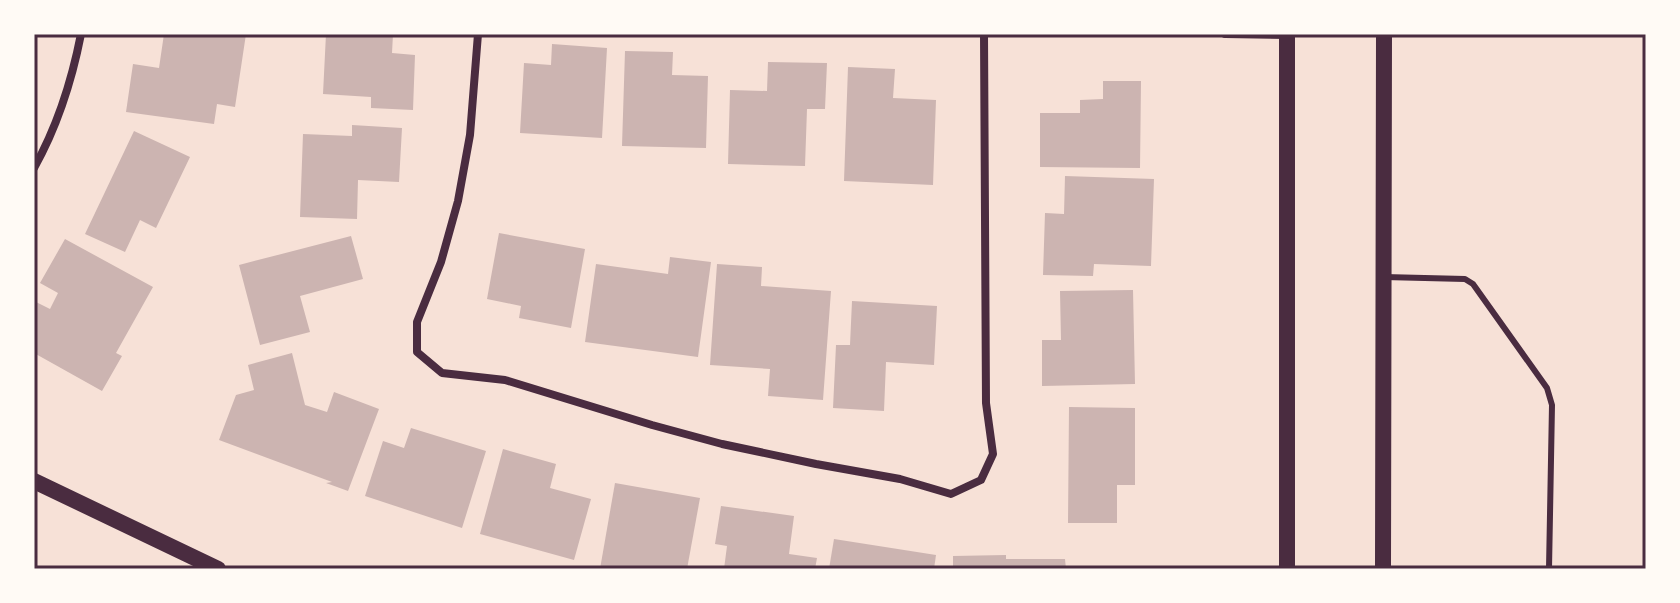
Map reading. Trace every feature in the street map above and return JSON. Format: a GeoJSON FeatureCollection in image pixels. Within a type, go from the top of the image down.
{"type":"FeatureCollection","features":[{"type":"Feature","properties":{"kind":"main road"},"geometry":{"type":"LineString","coordinates":[[1287,34],[1287,569]]}},
{"type":"Feature","properties":{"kind":"main road"},"geometry":{"type":"LineString","coordinates":[[1383,569],[1384,34]]}},
{"type":"Feature","properties":{"kind":"main road"},"geometry":{"type":"LineString","coordinates":[[34,481],[218,569]]}},
{"type":"Feature","properties":{"kind":"street"},"geometry":{"type":"LineString","coordinates":[[34,168],[58,117],[81,34]]}},
{"type":"Feature","properties":{"kind":"street"},"geometry":{"type":"LineString","coordinates":[[478,34],[470,135],[458,201],[441,262],[417,322],[417,352],[442,373],[505,380],[722,444],[900,479],[951,494],[981,480],[993,454],[986,403],[984,34]]}},
{"type":"Feature","properties":{"kind":"street"},"geometry":{"type":"LineString","coordinates":[[1225,34],[1287,34]]}},
{"type":"Feature","properties":{"kind":"lane"},"geometry":{"type":"LineString","coordinates":[[1384,277],[1465,279],[1473,284],[1547,388],[1552,405],[1549,569]]}},
{"type":"Feature","properties":{"kind":"building"},"geometry":{"type":"Polygon","coordinates":[[[164,34],[246,34],[235,107],[217,104],[214,124],[126,112],[133,64],[159,68],[164,34]]]}},
{"type":"Feature","properties":{"kind":"building"},"geometry":{"type":"Polygon","coordinates":[[[326,34],[393,34],[392,53],[415,55],[413,110],[371,108],[371,97],[323,94],[326,34]]]}},
{"type":"Feature","properties":{"kind":"building"},"geometry":{"type":"Polygon","coordinates":[[[552,44],[607,48],[602,138],[520,133],[524,63],[551,65],[552,44]]]}},
{"type":"Feature","properties":{"kind":"building"},"geometry":{"type":"Polygon","coordinates":[[[625,51],[673,52],[672,75],[708,76],[706,148],[622,146],[625,51]]]}},
{"type":"Feature","properties":{"kind":"building"},"geometry":{"type":"Polygon","coordinates":[[[768,62],[827,63],[825,109],[807,109],[805,166],[728,164],[730,90],[767,91],[768,62]]]}},
{"type":"Feature","properties":{"kind":"building"},"geometry":{"type":"Polygon","coordinates":[[[848,67],[895,69],[893,98],[936,100],[933,185],[844,181],[848,67]]]}},
{"type":"Feature","properties":{"kind":"building"},"geometry":{"type":"Polygon","coordinates":[[[1103,81],[1141,81],[1140,168],[1040,167],[1040,113],[1080,113],[1080,100],[1103,99],[1103,81]]]}},
{"type":"Feature","properties":{"kind":"building"},"geometry":{"type":"Polygon","coordinates":[[[352,125],[402,128],[399,182],[358,180],[357,219],[300,217],[303,134],[352,136],[352,125]]]}},
{"type":"Feature","properties":{"kind":"building"},"geometry":{"type":"Polygon","coordinates":[[[134,131],[190,157],[156,228],[140,220],[125,252],[85,234],[134,131]]]}},
{"type":"Feature","properties":{"kind":"building"},"geometry":{"type":"Polygon","coordinates":[[[1065,176],[1154,179],[1151,266],[1094,264],[1093,276],[1043,275],[1045,213],[1064,214],[1065,176]]]}},
{"type":"Feature","properties":{"kind":"building"},"geometry":{"type":"Polygon","coordinates":[[[499,233],[585,249],[571,328],[519,318],[521,306],[487,299],[499,233]]]}},
{"type":"Feature","properties":{"kind":"building"},"geometry":{"type":"Polygon","coordinates":[[[351,236],[363,279],[300,296],[310,332],[260,345],[239,265],[351,236]]]}},
{"type":"Feature","properties":{"kind":"building"},"geometry":{"type":"Polygon","coordinates":[[[65,239],[153,287],[116,353],[122,356],[102,391],[34,353],[34,301],[50,309],[58,293],[40,283],[65,239]]]}},
{"type":"Feature","properties":{"kind":"building"},"geometry":{"type":"Polygon","coordinates":[[[670,257],[711,262],[698,357],[585,342],[596,264],[668,274],[670,257]]]}},
{"type":"Feature","properties":{"kind":"building"},"geometry":{"type":"Polygon","coordinates":[[[717,264],[762,267],[761,286],[831,291],[823,400],[768,396],[770,369],[710,365],[717,264]]]}},
{"type":"Feature","properties":{"kind":"building"},"geometry":{"type":"Polygon","coordinates":[[[1133,290],[1135,384],[1042,386],[1042,340],[1061,340],[1060,291],[1133,290]]]}},
{"type":"Feature","properties":{"kind":"building"},"geometry":{"type":"Polygon","coordinates":[[[852,301],[937,306],[934,365],[886,362],[884,411],[833,408],[836,345],[850,345],[852,301]]]}},
{"type":"Feature","properties":{"kind":"building"},"geometry":{"type":"Polygon","coordinates":[[[292,353],[305,405],[327,412],[334,392],[379,409],[348,491],[326,483],[332,482],[219,440],[236,395],[254,390],[248,365],[292,353]]]}},
{"type":"Feature","properties":{"kind":"building"},"geometry":{"type":"Polygon","coordinates":[[[1069,407],[1135,408],[1135,485],[1117,485],[1117,523],[1068,523],[1069,407]]]}},
{"type":"Feature","properties":{"kind":"building"},"geometry":{"type":"Polygon","coordinates":[[[411,428],[486,451],[462,528],[365,496],[383,441],[404,448],[411,428]]]}},
{"type":"Feature","properties":{"kind":"building"},"geometry":{"type":"Polygon","coordinates":[[[503,449],[556,464],[550,488],[591,499],[574,560],[480,534],[503,449]]]}},
{"type":"Feature","properties":{"kind":"building"},"geometry":{"type":"Polygon","coordinates":[[[615,483],[700,498],[687,569],[600,569],[615,483]]]}},
{"type":"Feature","properties":{"kind":"building"},"geometry":{"type":"Polygon","coordinates":[[[721,506],[794,516],[789,554],[817,558],[815,569],[724,569],[727,546],[715,544],[721,506]]]}},
{"type":"Feature","properties":{"kind":"building"},"geometry":{"type":"Polygon","coordinates":[[[834,539],[936,555],[934,569],[829,569],[834,539]]]}},
{"type":"Feature","properties":{"kind":"building"},"geometry":{"type":"Polygon","coordinates":[[[1006,555],[1006,559],[1065,559],[1066,569],[953,569],[953,556],[1006,555]]]}}]}
